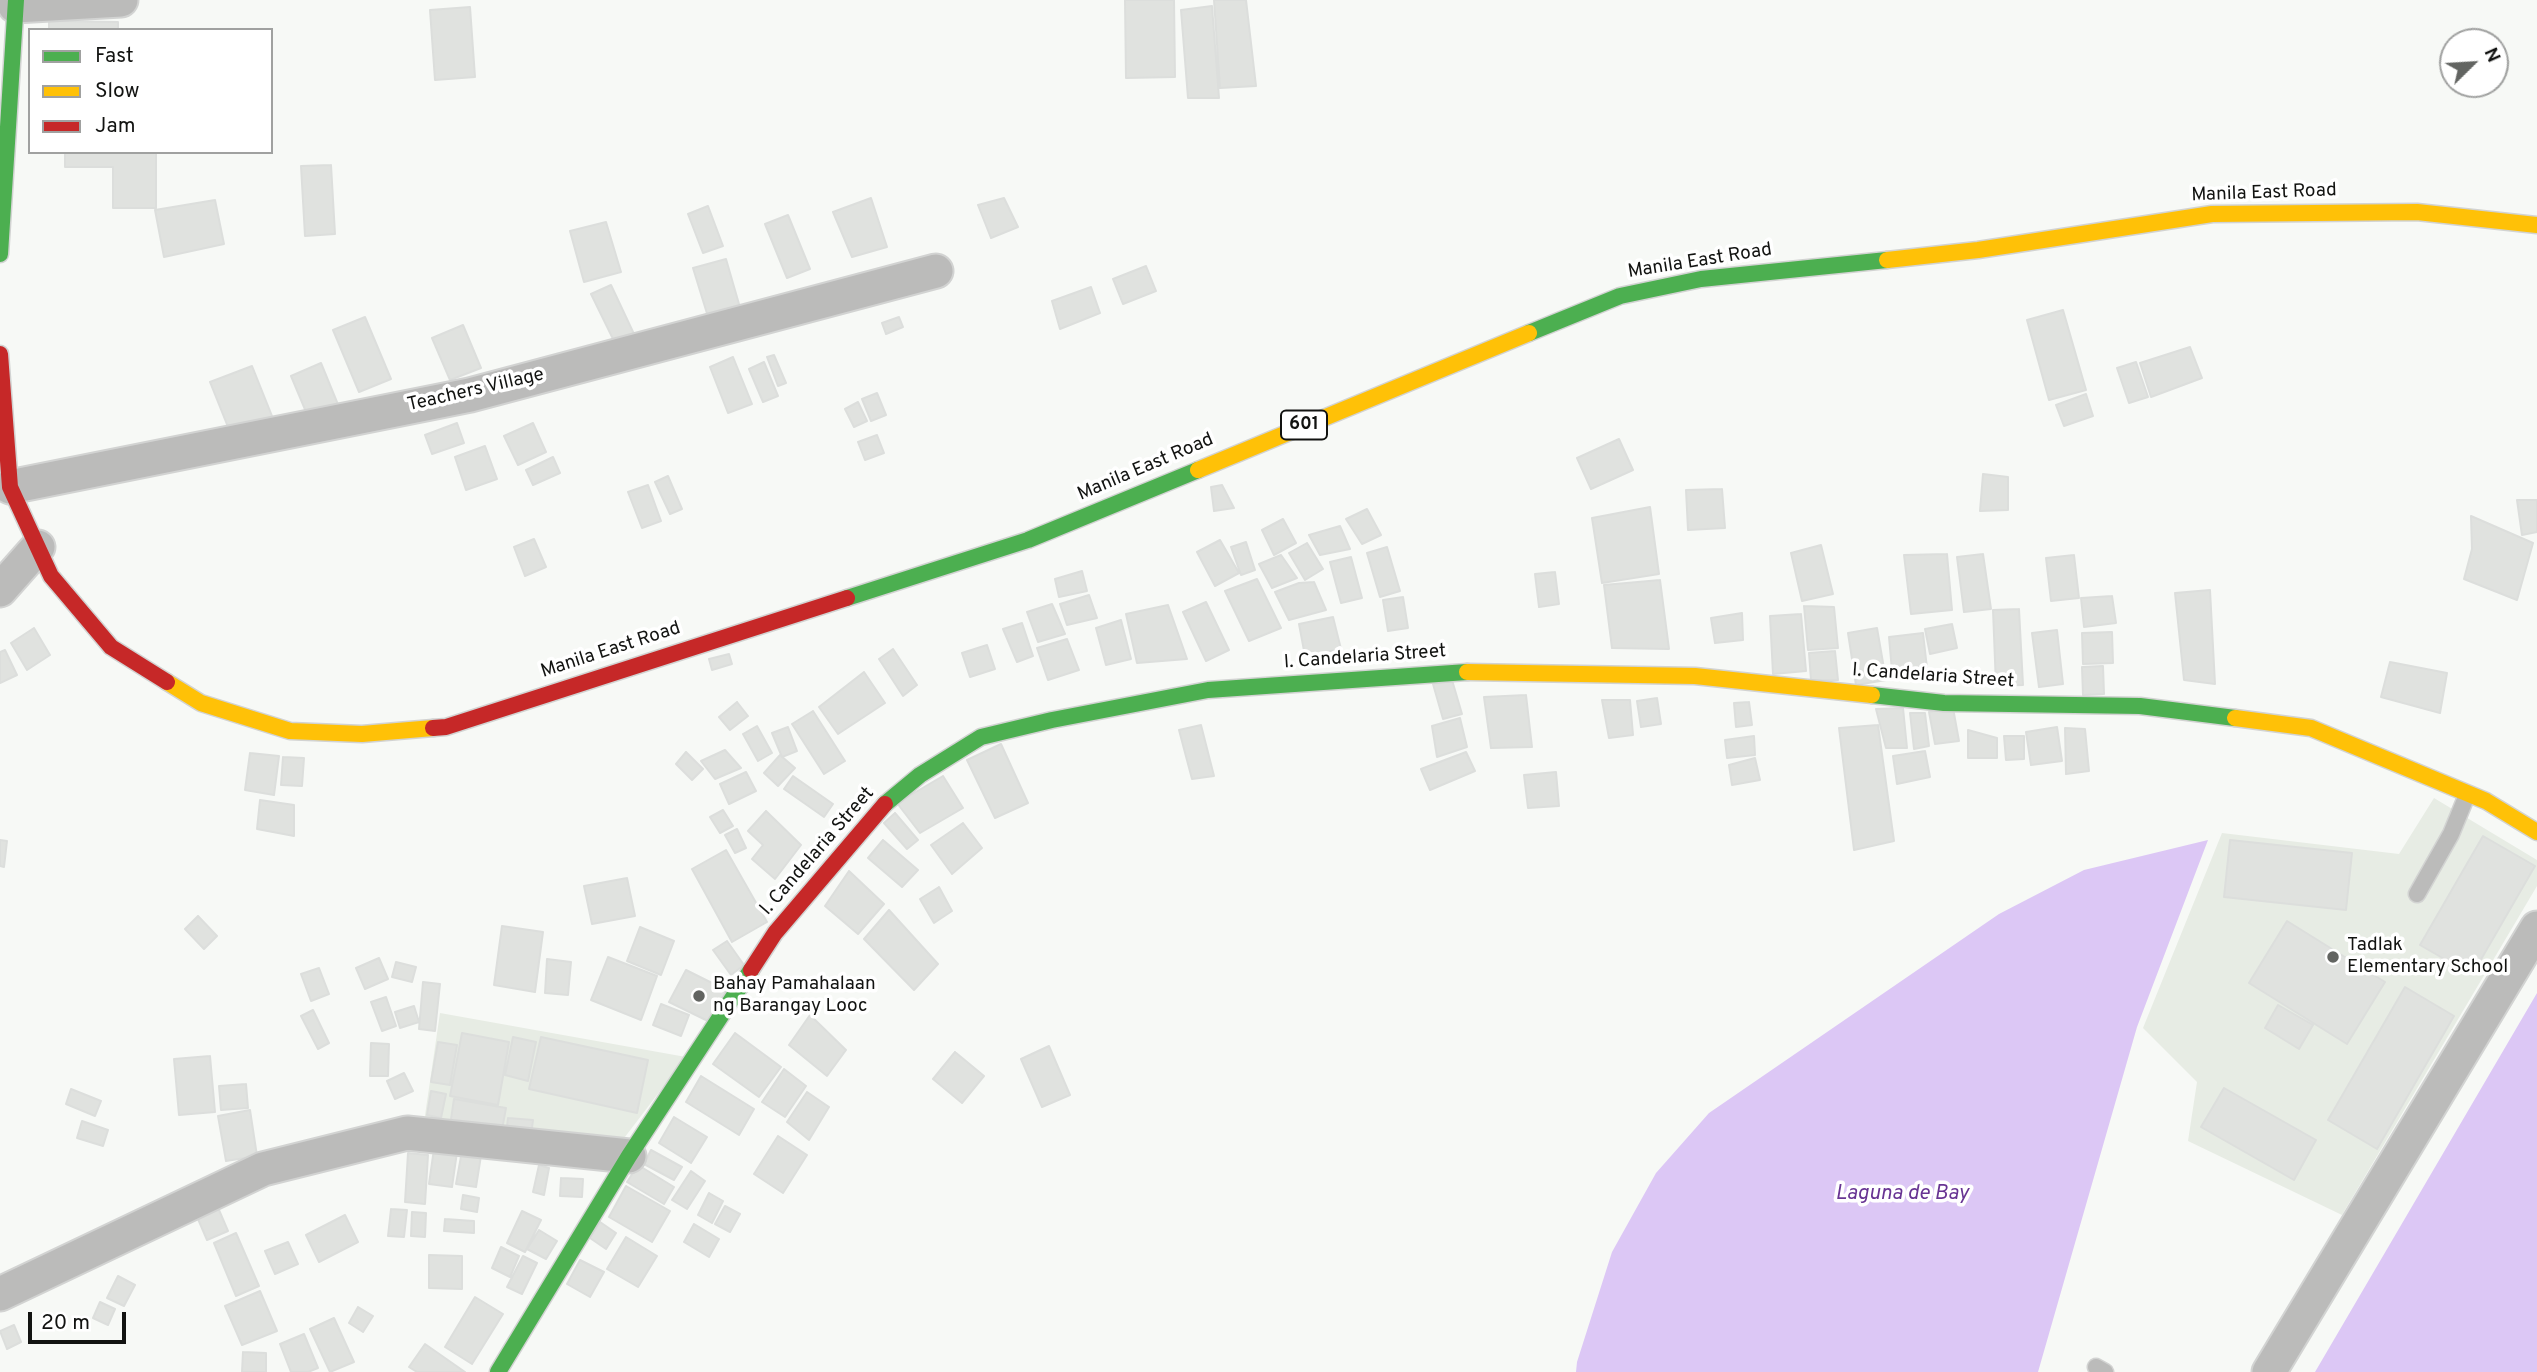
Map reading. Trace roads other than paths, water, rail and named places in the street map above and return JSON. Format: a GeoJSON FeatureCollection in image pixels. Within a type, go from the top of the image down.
{"type":"FeatureCollection","features":[{"type":"Feature","properties":{"kind":"main road"},"geometry":{"type":"LineString","coordinates":[[0,254],[15,3]]}},
{"type":"Feature","properties":{"kind":"main road","name":"Manila East Road"},"geometry":{"type":"LineString","coordinates":[[0,354],[2,424],[10,487],[51,576],[111,647],[201,702],[290,730],[362,734],[446,727],[1027,540],[1620,296],[1701,279],[1978,250],[2212,214],[2417,212],[2537,225]]}},
{"type":"Feature","properties":{"kind":"main road","name":"I. Candelaria Street"},"geometry":{"type":"LineString","coordinates":[[499,1372],[629,1156],[775,933],[879,808],[920,775],[981,737],[1208,690],[1481,671],[1695,676],[1944,703],[2140,706],[2311,729],[2398,763],[2486,802],[2537,832]]}},
{"type":"Feature","properties":{"kind":"street"},"geometry":{"type":"LineString","coordinates":[[15,3],[121,0]]}},
{"type":"Feature","properties":{"kind":"street","name":"Teachers Village"},"geometry":{"type":"LineString","coordinates":[[10,487],[470,396],[936,271]]}},
{"type":"Feature","properties":{"kind":"street"},"geometry":{"type":"LineString","coordinates":[[0,590],[38,547]]}},
{"type":"Feature","properties":{"kind":"street"},"geometry":{"type":"LineString","coordinates":[[2269,1372],[2537,928]]}},
{"type":"Feature","properties":{"kind":"street"},"geometry":{"type":"LineString","coordinates":[[0,1294],[262,1169],[407,1133],[629,1156]]}},
{"type":"Feature","properties":{"kind":"lane"},"geometry":{"type":"LineString","coordinates":[[2417,894],[2451,834],[2468,795]]}},
{"type":"Feature","properties":{"kind":"water","name":"Laguna de Bay"},"geometry":{"type":"Polygon","coordinates":[[[2208,840],[2137,1027],[2038,1372],[1576,1372],[1612,1252],[1656,1173],[1709,1113],[1999,914],[2084,870],[2208,840]]]}},
{"type":"Feature","properties":{"kind":"water"},"geometry":{"type":"Polygon","coordinates":[[[2537,993],[2537,1372],[2315,1372],[2537,993]]]}},
{"type":"Feature","properties":{"kind":"place","name":"Tadlak Elementary School"},"geometry":{"type":"Point","coordinates":[2333,957]}},
{"type":"Feature","properties":{"kind":"place","name":"Bahay Pamahalaan ng Barangay Looc"},"geometry":{"type":"Point","coordinates":[699,996]}}]}
